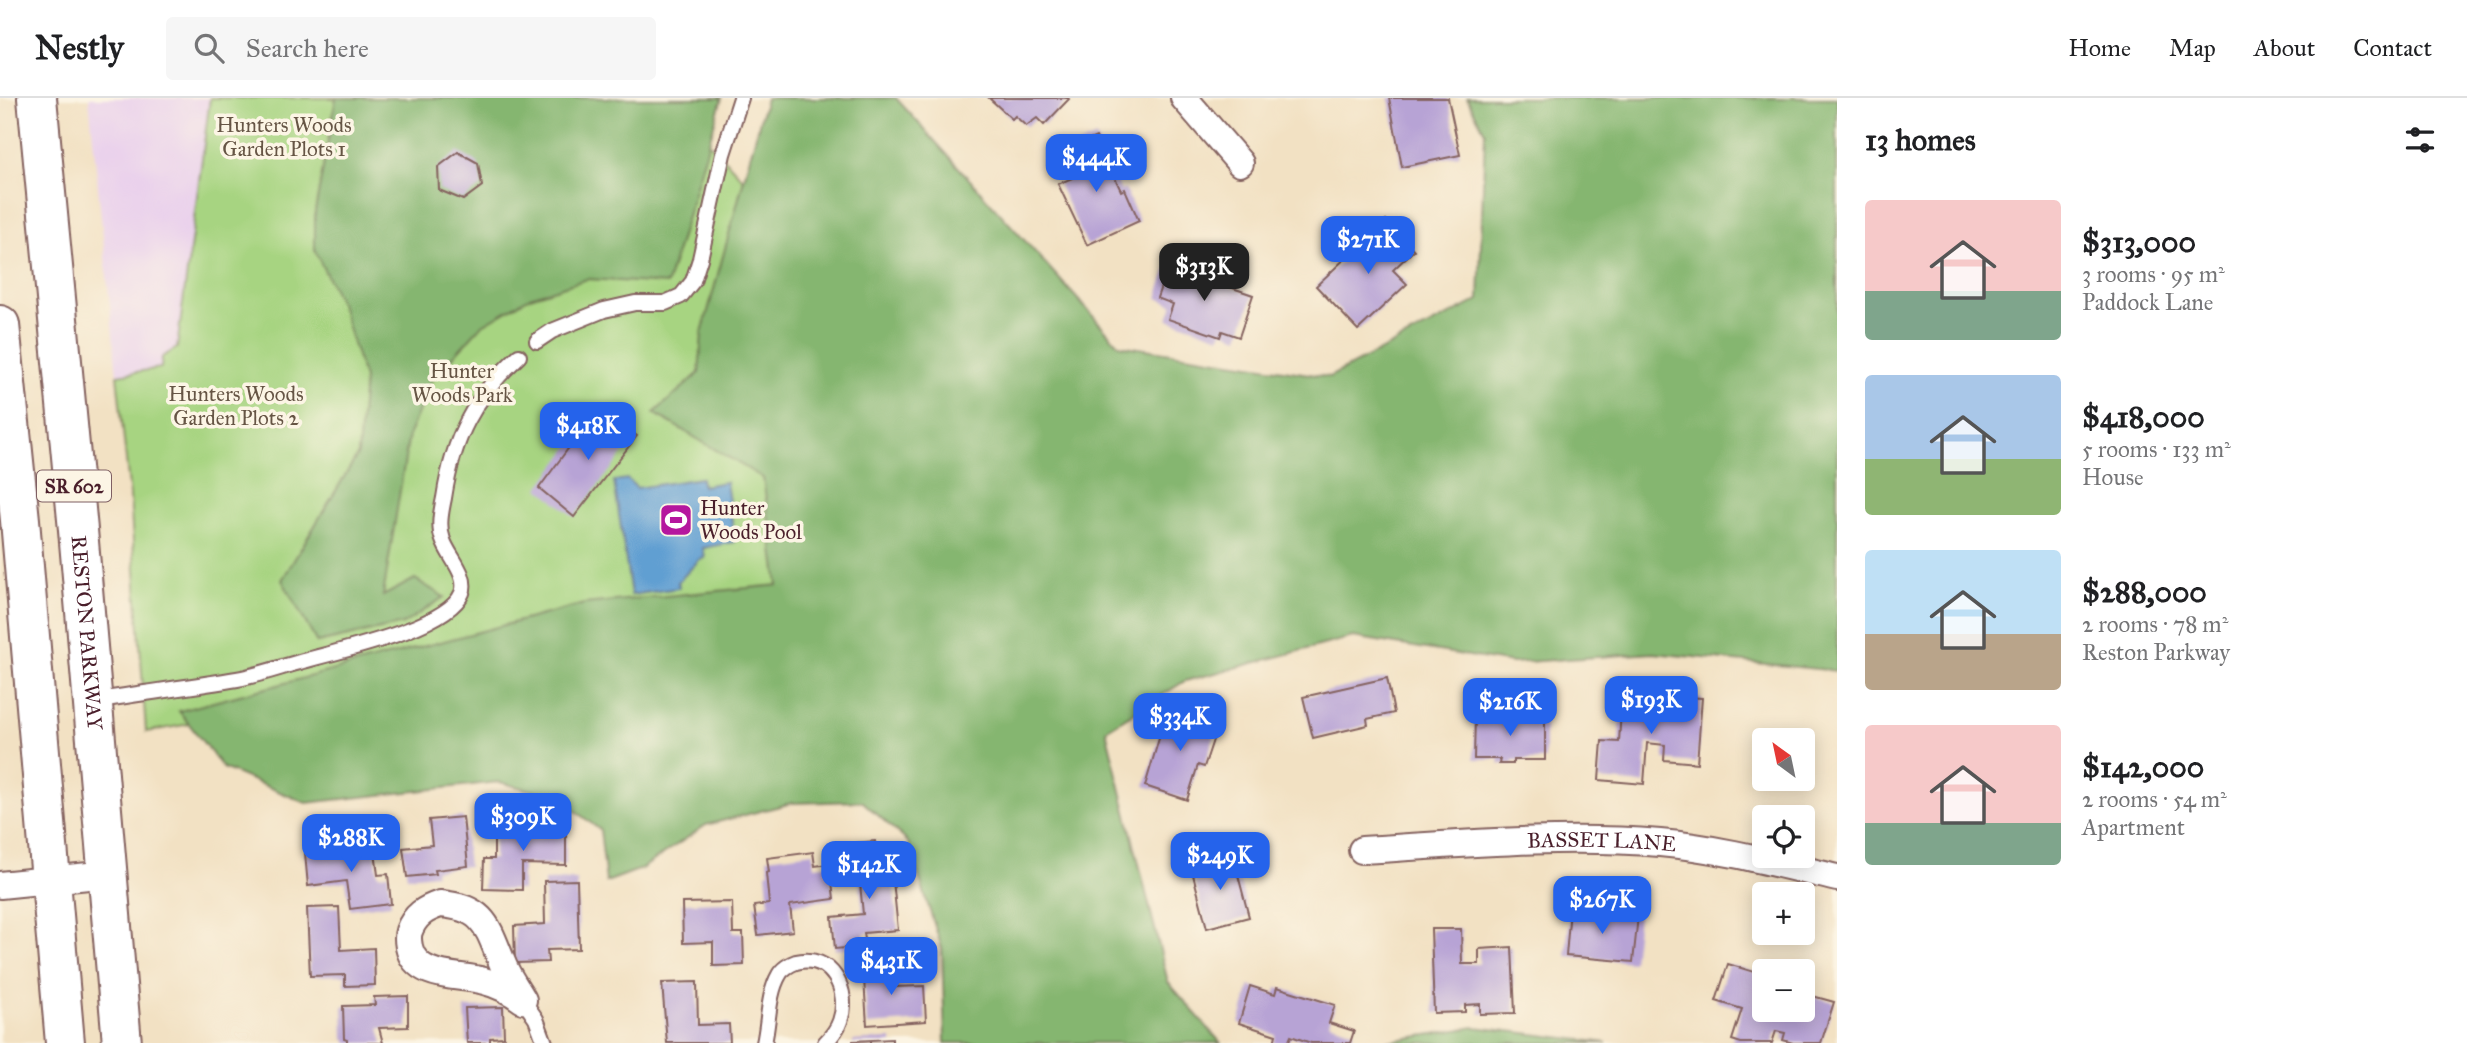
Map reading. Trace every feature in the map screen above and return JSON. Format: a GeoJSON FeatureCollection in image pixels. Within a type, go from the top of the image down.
{"type":"FeatureCollection","features":[{"type":"Feature","properties":{"kind":"main road","name":"RESTON PARKWAY"},"geometry":{"type":"LineString","coordinates":[[37,98],[122,1043]]}},
{"type":"Feature","properties":{"kind":"main road","name":"SR 602"},"geometry":{"type":"LineString","coordinates":[[0,325],[65,1043]]}},
{"type":"Feature","properties":{"kind":"street"},"geometry":{"type":"LineString","coordinates":[[1184,98],[1240,163]]}},
{"type":"Feature","properties":{"kind":"street","name":"BASSET LANE"},"geometry":{"type":"LineString","coordinates":[[1362,850],[1564,841],[1661,844],[1739,854],[1837,878]]}},
{"type":"Feature","properties":{"kind":"street"},"geometry":{"type":"LineString","coordinates":[[0,885],[108,874]]}},
{"type":"Feature","properties":{"kind":"street"},"geometry":{"type":"LineString","coordinates":[[440,904],[460,905],[478,915],[490,929],[505,970],[523,1000],[506,988],[481,979],[438,974],[421,965],[410,952],[407,935],[413,921],[424,909],[440,904]]}},
{"type":"Feature","properties":{"kind":"lane"},"geometry":{"type":"LineString","coordinates":[[537,341],[552,331],[604,310],[635,303],[665,303],[681,296],[693,281],[700,259],[723,154],[741,98]]}},
{"type":"Feature","properties":{"kind":"lane"},"geometry":{"type":"LineString","coordinates":[[93,701],[239,678],[378,641],[421,625],[454,605],[463,592],[463,578],[443,542],[440,531],[448,472],[457,442],[476,404],[519,356]]}},
{"type":"Feature","properties":{"kind":"lane"},"geometry":{"type":"LineString","coordinates":[[764,1043],[772,993],[780,973],[792,964],[805,960],[818,962],[831,970],[843,995],[841,1019],[825,1043]]}},
{"type":"Feature","properties":{"kind":"lane"},"geometry":{"type":"LineString","coordinates":[[523,1000],[536,1019],[545,1043]]}},
{"type":"Feature","properties":{"kind":"shaded area"},"geometry":{"type":"Polygon","coordinates":[[[89,98],[211,98],[175,365],[117,375],[89,98]]]}},
{"type":"Feature","properties":{"kind":"green space","name":"Hunter Woods Park"},"geometry":{"type":"Polygon","coordinates":[[[210,98],[653,98],[703,136],[758,195],[1071,412],[717,627],[146,732],[130,497],[117,375],[161,368],[162,357],[177,348],[210,98]]]}},
{"type":"Feature","properties":{"kind":"green space"},"geometry":{"type":"Polygon","coordinates":[[[336,98],[722,98],[667,284],[587,279],[530,297],[481,326],[431,381],[409,434],[383,596],[415,579],[444,597],[403,624],[317,643],[282,580],[358,454],[364,379],[341,305],[315,251],[315,211],[336,98]]]}},
{"type":"Feature","properties":{"kind":"green space"},"geometry":{"type":"Polygon","coordinates":[[[766,98],[896,98],[1119,345],[1329,377],[1479,300],[1485,132],[1467,98],[1837,98],[1837,671],[1653,653],[1512,663],[1353,637],[1185,681],[1106,730],[1168,982],[1221,1043],[945,1043],[942,949],[908,842],[862,801],[792,803],[706,825],[641,869],[606,882],[600,830],[557,797],[499,782],[306,803],[223,768],[179,711],[584,604],[778,585],[763,478],[654,413],[699,373],[702,333],[766,98]]]}},
{"type":"Feature","properties":{"kind":"green space"},"geometry":{"type":"Polygon","coordinates":[[[1475,1027],[1607,1043],[1378,1043],[1475,1027]]]}},
{"type":"Feature","properties":{"kind":"water","name":"Hunter Woods Pool"},"geometry":{"type":"Polygon","coordinates":[[[701,478],[702,486],[726,482],[735,542],[703,548],[705,558],[700,559],[678,582],[679,588],[631,595],[614,481],[627,479],[637,488],[701,478]]]}},
{"type":"Feature","properties":{"kind":"building"},"geometry":{"type":"Polygon","coordinates":[[[989,98],[1069,99],[1044,125],[1037,118],[1026,126],[1015,116],[1012,119],[989,98]]]}},
{"type":"Feature","properties":{"kind":"building"},"geometry":{"type":"Polygon","coordinates":[[[1389,98],[1448,98],[1460,155],[1402,167],[1389,98]]]}},
{"type":"Feature","properties":{"kind":"building"},"geometry":{"type":"Polygon","coordinates":[[[1096,137],[1121,191],[1125,189],[1139,221],[1087,245],[1058,184],[1077,176],[1065,151],[1096,137]]]}},
{"type":"Feature","properties":{"kind":"building"},"geometry":{"type":"Polygon","coordinates":[[[458,152],[478,163],[482,186],[463,200],[439,190],[438,167],[458,152]]]}},
{"type":"Feature","properties":{"kind":"building"},"geometry":{"type":"Polygon","coordinates":[[[1386,220],[1414,250],[1393,270],[1407,284],[1358,330],[1316,286],[1386,220]]]}},
{"type":"Feature","properties":{"kind":"building"},"geometry":{"type":"Polygon","coordinates":[[[1168,266],[1253,295],[1239,337],[1222,331],[1220,337],[1168,319],[1173,304],[1157,298],[1168,266]]]}},
{"type":"Feature","properties":{"kind":"building"},"geometry":{"type":"Polygon","coordinates":[[[599,407],[637,436],[574,517],[539,488],[599,407]]]}},
{"type":"Feature","properties":{"kind":"building"},"geometry":{"type":"Polygon","coordinates":[[[1387,678],[1394,713],[1367,719],[1368,725],[1313,738],[1303,697],[1387,678]]]}},
{"type":"Feature","properties":{"kind":"building"},"geometry":{"type":"Polygon","coordinates":[[[1622,694],[1670,702],[1670,696],[1702,698],[1697,763],[1664,760],[1665,745],[1647,743],[1644,784],[1599,780],[1602,741],[1619,742],[1622,694]]]}},
{"type":"Feature","properties":{"kind":"building"},"geometry":{"type":"Polygon","coordinates":[[[1168,708],[1218,725],[1204,767],[1198,765],[1187,800],[1145,786],[1168,708]]]}},
{"type":"Feature","properties":{"kind":"building"},"geometry":{"type":"Polygon","coordinates":[[[1475,716],[1545,716],[1545,760],[1513,760],[1513,764],[1499,764],[1500,759],[1474,759],[1475,716]]]}},
{"type":"Feature","properties":{"kind":"building"},"geometry":{"type":"Polygon","coordinates":[[[463,817],[468,866],[435,870],[436,874],[407,877],[403,848],[432,845],[429,820],[463,817]]]}},
{"type":"Feature","properties":{"kind":"building"},"geometry":{"type":"Polygon","coordinates":[[[494,823],[566,825],[566,865],[522,864],[522,890],[483,889],[484,859],[494,859],[494,823]]]}},
{"type":"Feature","properties":{"kind":"building"},"geometry":{"type":"Polygon","coordinates":[[[875,841],[877,861],[891,860],[898,930],[864,933],[866,946],[835,949],[832,917],[863,914],[856,843],[875,841]]]}},
{"type":"Feature","properties":{"kind":"building"},"geometry":{"type":"Polygon","coordinates":[[[374,844],[378,875],[388,874],[391,904],[350,909],[346,881],[308,886],[305,853],[374,844]]]}},
{"type":"Feature","properties":{"kind":"building"},"geometry":{"type":"Polygon","coordinates":[[[813,852],[815,866],[830,864],[834,899],[790,905],[793,931],[758,935],[754,906],[769,904],[767,858],[813,852]]]}},
{"type":"Feature","properties":{"kind":"building"},"geometry":{"type":"Polygon","coordinates":[[[1233,856],[1249,917],[1207,928],[1191,867],[1233,856]]]}},
{"type":"Feature","properties":{"kind":"building"},"geometry":{"type":"Polygon","coordinates":[[[577,880],[579,949],[547,950],[548,962],[515,963],[514,926],[545,924],[544,881],[577,880]]]}},
{"type":"Feature","properties":{"kind":"building"},"geometry":{"type":"Polygon","coordinates":[[[732,902],[733,933],[743,933],[744,965],[713,966],[713,942],[683,943],[682,903],[732,902]]]}},
{"type":"Feature","properties":{"kind":"building"},"geometry":{"type":"Polygon","coordinates":[[[339,907],[341,950],[374,948],[375,985],[345,986],[345,975],[310,976],[307,908],[339,907]]]}},
{"type":"Feature","properties":{"kind":"building"},"geometry":{"type":"Polygon","coordinates":[[[1570,909],[1638,916],[1633,962],[1566,956],[1570,909]]]}},
{"type":"Feature","properties":{"kind":"building"},"geometry":{"type":"Polygon","coordinates":[[[1431,929],[1461,929],[1462,964],[1479,964],[1479,949],[1512,947],[1515,1013],[1480,1014],[1480,1004],[1465,1005],[1465,1012],[1434,1013],[1431,929]]]}},
{"type":"Feature","properties":{"kind":"building"},"geometry":{"type":"Polygon","coordinates":[[[893,961],[895,987],[924,986],[926,1021],[867,1025],[863,963],[893,961]]]}},
{"type":"Feature","properties":{"kind":"building"},"geometry":{"type":"Polygon","coordinates":[[[1728,964],[1752,971],[1752,1022],[1815,1022],[1815,997],[1834,1002],[1821,1043],[1793,1043],[1783,1040],[1785,1033],[1776,1031],[1772,1043],[1741,1043],[1732,1040],[1742,1009],[1716,1001],[1728,964]]]}},
{"type":"Feature","properties":{"kind":"building"},"geometry":{"type":"Polygon","coordinates":[[[697,982],[698,1025],[729,1024],[730,1043],[667,1043],[662,983],[697,982]]]}},
{"type":"Feature","properties":{"kind":"building"},"geometry":{"type":"Polygon","coordinates":[[[1250,986],[1275,994],[1277,987],[1335,1005],[1329,1023],[1354,1031],[1350,1043],[1311,1043],[1291,1036],[1288,1043],[1274,1043],[1276,1035],[1239,1023],[1250,986]]]}},
{"type":"Feature","properties":{"kind":"building"},"geometry":{"type":"Polygon","coordinates":[[[408,996],[408,1027],[379,1028],[383,1043],[347,1043],[344,1039],[343,1006],[375,1005],[374,997],[408,996]]]}},
{"type":"Feature","properties":{"kind":"building"},"geometry":{"type":"Polygon","coordinates":[[[503,1007],[504,1037],[490,1038],[490,1043],[467,1043],[465,1008],[503,1007]]]}},
{"type":"Feature","properties":{"kind":"building"},"geometry":{"type":"Polygon","coordinates":[[[892,1039],[892,1043],[853,1043],[853,1041],[892,1039]]]}},
{"type":"Feature","properties":{"kind":"place","name":"Hunter Woods Pool"},"geometry":{"type":"Point","coordinates":[676,520]}},
{"type":"Feature","properties":{"kind":"park label","name":"Hunters Woods Garden Plots 1"},"geometry":{"type":"Point","coordinates":[284,137]}},
{"type":"Feature","properties":{"kind":"park label","name":"Hunters Woods Garden Plots 2"},"geometry":{"type":"Point","coordinates":[236,406]}}]}
